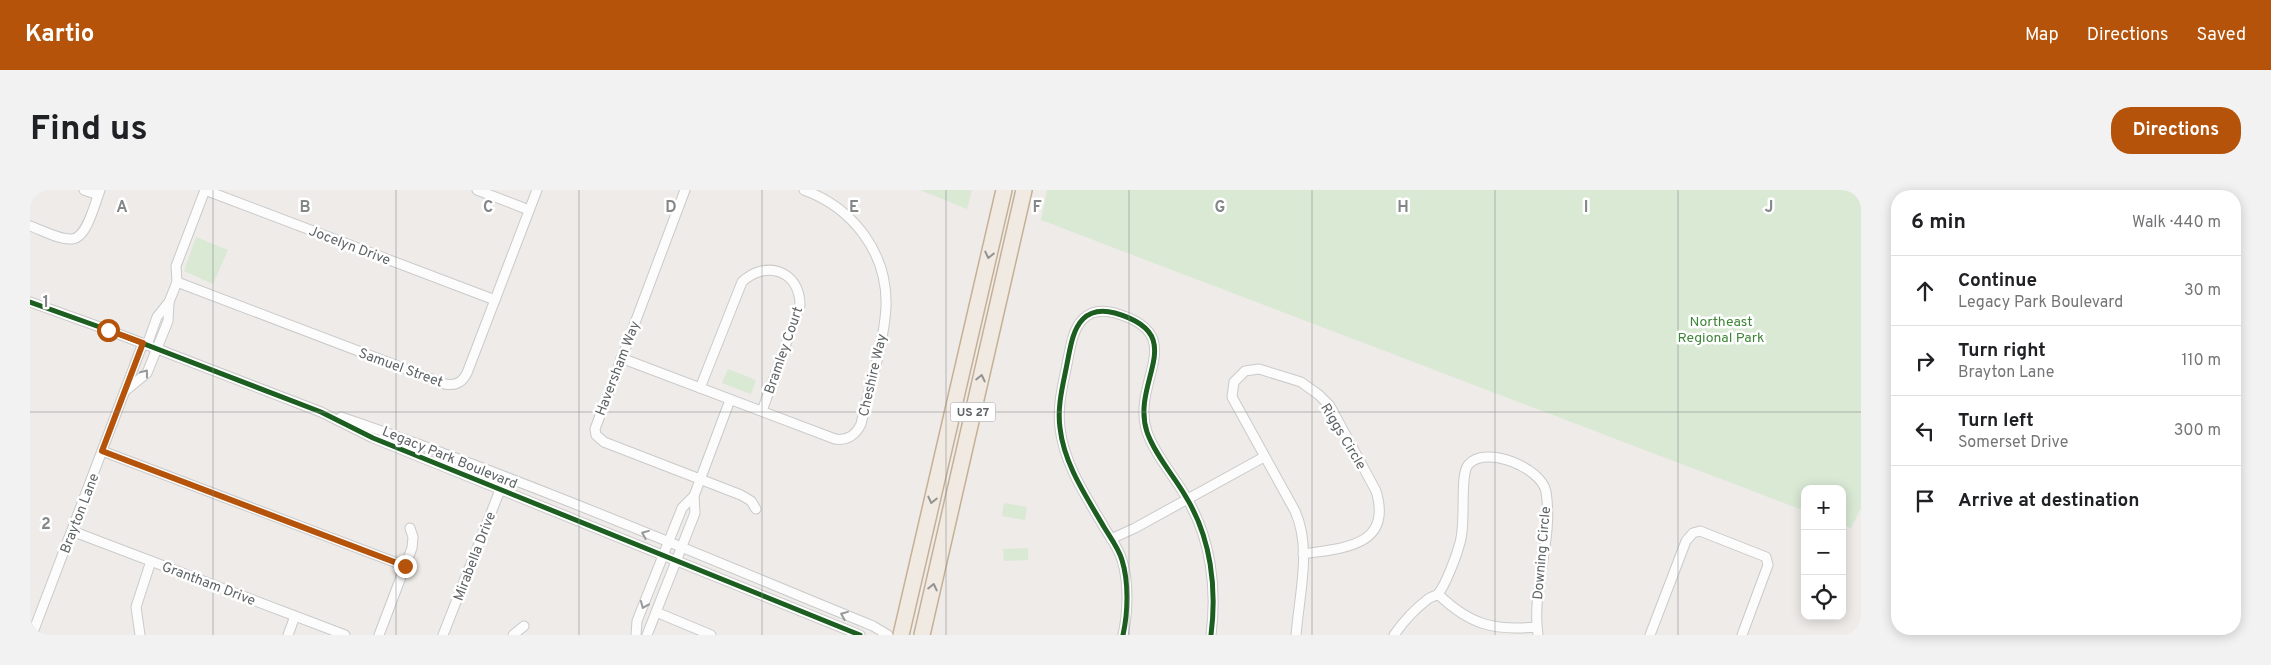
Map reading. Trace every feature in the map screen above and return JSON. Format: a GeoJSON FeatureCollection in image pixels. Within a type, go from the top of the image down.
{"type":"FeatureCollection","features":[{"type":"Feature","properties":{"kind":"highway","name":"US 27"},"geometry":{"type":"LineString","coordinates":[[901,635],[1004,190]]}},
{"type":"Feature","properties":{"kind":"highway"},"geometry":{"type":"LineString","coordinates":[[1011,190],[1006,227],[1007,235],[1013,240]]}},
{"type":"Feature","properties":{"kind":"highway","name":"US 27"},"geometry":{"type":"LineString","coordinates":[[922,635],[1024,190]]}},
{"type":"Feature","properties":{"kind":"street"},"geometry":{"type":"LineString","coordinates":[[30,226],[68,239],[77,238],[85,231],[99,193],[84,190]]}},
{"type":"Feature","properties":{"kind":"street"},"geometry":{"type":"LineString","coordinates":[[125,391],[145,376],[157,349],[168,321],[169,302],[177,282],[176,266],[205,190]]}},
{"type":"Feature","properties":{"kind":"street","name":"Jocelyn Drive"},"geometry":{"type":"LineString","coordinates":[[205,190],[495,300]]}},
{"type":"Feature","properties":{"kind":"street"},"geometry":{"type":"LineString","coordinates":[[477,190],[529,210]]}},
{"type":"Feature","properties":{"kind":"street","name":"Samuel Street"},"geometry":{"type":"LineString","coordinates":[[177,282],[449,385],[458,384],[465,378],[537,190]]}},
{"type":"Feature","properties":{"kind":"street","name":"Haversham Way"},"geometry":{"type":"LineString","coordinates":[[685,190],[596,423],[596,435],[604,442],[741,495],[751,501],[756,509]]}},
{"type":"Feature","properties":{"kind":"street","name":"Cheshire Way"},"geometry":{"type":"LineString","coordinates":[[621,358],[834,439],[840,440],[851,437],[861,424],[883,326],[886,308],[885,288],[880,267],[871,246],[859,228],[843,211],[824,199],[804,190]]}},
{"type":"Feature","properties":{"kind":"street","name":"Bramley Court"},"geometry":{"type":"LineString","coordinates":[[700,388],[742,282],[748,276],[762,270],[776,271],[795,284],[799,290],[800,305],[762,412]]}},
{"type":"Feature","properties":{"kind":"street","name":"Legacy Park Boulevard"},"geometry":{"type":"LineString","coordinates":[[30,302],[321,412],[407,440],[505,477],[873,626],[888,635]]}},
{"type":"Feature","properties":{"kind":"street","name":"Brayton Lane"},"geometry":{"type":"LineString","coordinates":[[32,635],[125,391],[158,317],[169,302]]}},
{"type":"Feature","properties":{"kind":"street"},"geometry":{"type":"LineString","coordinates":[[1123,635],[1126,614],[1122,560],[1083,490],[1064,447],[1059,413],[1065,375],[1076,330],[1088,315],[1107,311],[1130,319],[1147,328],[1152,335],[1155,350],[1144,402],[1146,427],[1152,442],[1188,499],[1204,537],[1211,567],[1214,610],[1211,635]]}},
{"type":"Feature","properties":{"kind":"street","name":"Riggs Circle"},"geometry":{"type":"LineString","coordinates":[[1296,635],[1303,542],[1298,518],[1232,397],[1234,382],[1245,372],[1260,369],[1300,382],[1319,394],[1330,406],[1376,491],[1380,503],[1380,516],[1372,533],[1362,542],[1350,547],[1303,554]]}},
{"type":"Feature","properties":{"kind":"street"},"geometry":{"type":"LineString","coordinates":[[636,635],[637,621],[682,508],[694,496],[730,400]]}},
{"type":"Feature","properties":{"kind":"street","name":"Legacy Park Boulevard"},"geometry":{"type":"LineString","coordinates":[[321,412],[372,438],[860,635]]}},
{"type":"Feature","properties":{"kind":"street"},"geometry":{"type":"LineString","coordinates":[[102,451],[405,566]]}},
{"type":"Feature","properties":{"kind":"street","name":"Downing Circle"},"geometry":{"type":"LineString","coordinates":[[1394,635],[1416,610],[1429,598],[1438,594],[1461,540],[1464,516],[1462,480],[1464,471],[1477,458],[1488,456],[1498,458],[1532,472],[1541,480],[1546,490],[1547,513],[1544,554],[1536,608],[1538,631]]}},
{"type":"Feature","properties":{"kind":"street"},"geometry":{"type":"LineString","coordinates":[[1112,539],[1264,457]]}},
{"type":"Feature","properties":{"kind":"street","name":"Mirabella Drive"},"geometry":{"type":"LineString","coordinates":[[443,635],[505,477]]}},
{"type":"Feature","properties":{"kind":"street"},"geometry":{"type":"LineString","coordinates":[[647,635],[695,513],[694,496]]}},
{"type":"Feature","properties":{"kind":"street"},"geometry":{"type":"LineString","coordinates":[[379,635],[413,542],[410,528]]}},
{"type":"Feature","properties":{"kind":"street","name":"Grantham Drive"},"geometry":{"type":"LineString","coordinates":[[72,530],[345,635]]}},
{"type":"Feature","properties":{"kind":"street"},"geometry":{"type":"LineString","coordinates":[[1650,635],[1686,541],[1693,533],[1700,531],[1766,557],[1768,565],[1742,635]]}},
{"type":"Feature","properties":{"kind":"street"},"geometry":{"type":"LineString","coordinates":[[140,635],[136,606],[151,561]]}},
{"type":"Feature","properties":{"kind":"street"},"geometry":{"type":"LineString","coordinates":[[1438,594],[1458,612],[1481,624],[1500,628],[1538,631]]}},
{"type":"Feature","properties":{"kind":"street"},"geometry":{"type":"LineString","coordinates":[[656,612],[688,631],[711,635]]}},
{"type":"Feature","properties":{"kind":"street"},"geometry":{"type":"LineString","coordinates":[[288,635],[295,616]]}},
{"type":"Feature","properties":{"kind":"street"},"geometry":{"type":"LineString","coordinates":[[513,635],[524,626]]}},
{"type":"Feature","properties":{"kind":"green space"},"geometry":{"type":"Polygon","coordinates":[[[920,190],[972,190],[967,209],[920,190]]]}},
{"type":"Feature","properties":{"kind":"green space","name":"Northeast Regional Park"},"geometry":{"type":"Polygon","coordinates":[[[1047,190],[1861,190],[1861,508],[1851,528],[1846,526],[1846,485],[1801,485],[1801,509],[1041,220],[1047,190]]]}},
{"type":"Feature","properties":{"kind":"green space"},"geometry":{"type":"Polygon","coordinates":[[[196,237],[228,250],[213,284],[184,271],[196,237]]]}},
{"type":"Feature","properties":{"kind":"green space"},"geometry":{"type":"Polygon","coordinates":[[[728,369],[756,380],[751,394],[722,383],[728,369]]]}},
{"type":"Feature","properties":{"kind":"green space"},"geometry":{"type":"Polygon","coordinates":[[[1004,503],[1027,507],[1025,520],[1002,516],[1004,503]]]}},
{"type":"Feature","properties":{"kind":"green space"},"geometry":{"type":"Polygon","coordinates":[[[1028,548],[1028,560],[1004,561],[1003,549],[1028,548]]]}},
{"type":"Feature","properties":{"kind":"cycle path"},"geometry":{"type":"LineString","coordinates":[[30,302],[321,412],[373,438],[860,635]]}},
{"type":"Feature","properties":{"kind":"cycle path"},"geometry":{"type":"LineString","coordinates":[[1123,635],[1127,598],[1126,578],[1122,560],[1117,547],[1083,492],[1071,467],[1062,441],[1059,420],[1061,396],[1074,334],[1083,319],[1094,312],[1102,311],[1115,313],[1138,322],[1150,334],[1154,347],[1154,362],[1146,395],[1144,413],[1147,432],[1150,441],[1186,497],[1201,529],[1210,564],[1212,581],[1213,617],[1211,635]]}},
{"type":"Feature","properties":{"kind":"route"},"geometry":{"type":"LineString","coordinates":[[108,330],[143,343],[102,451],[405,566]]}}]}
